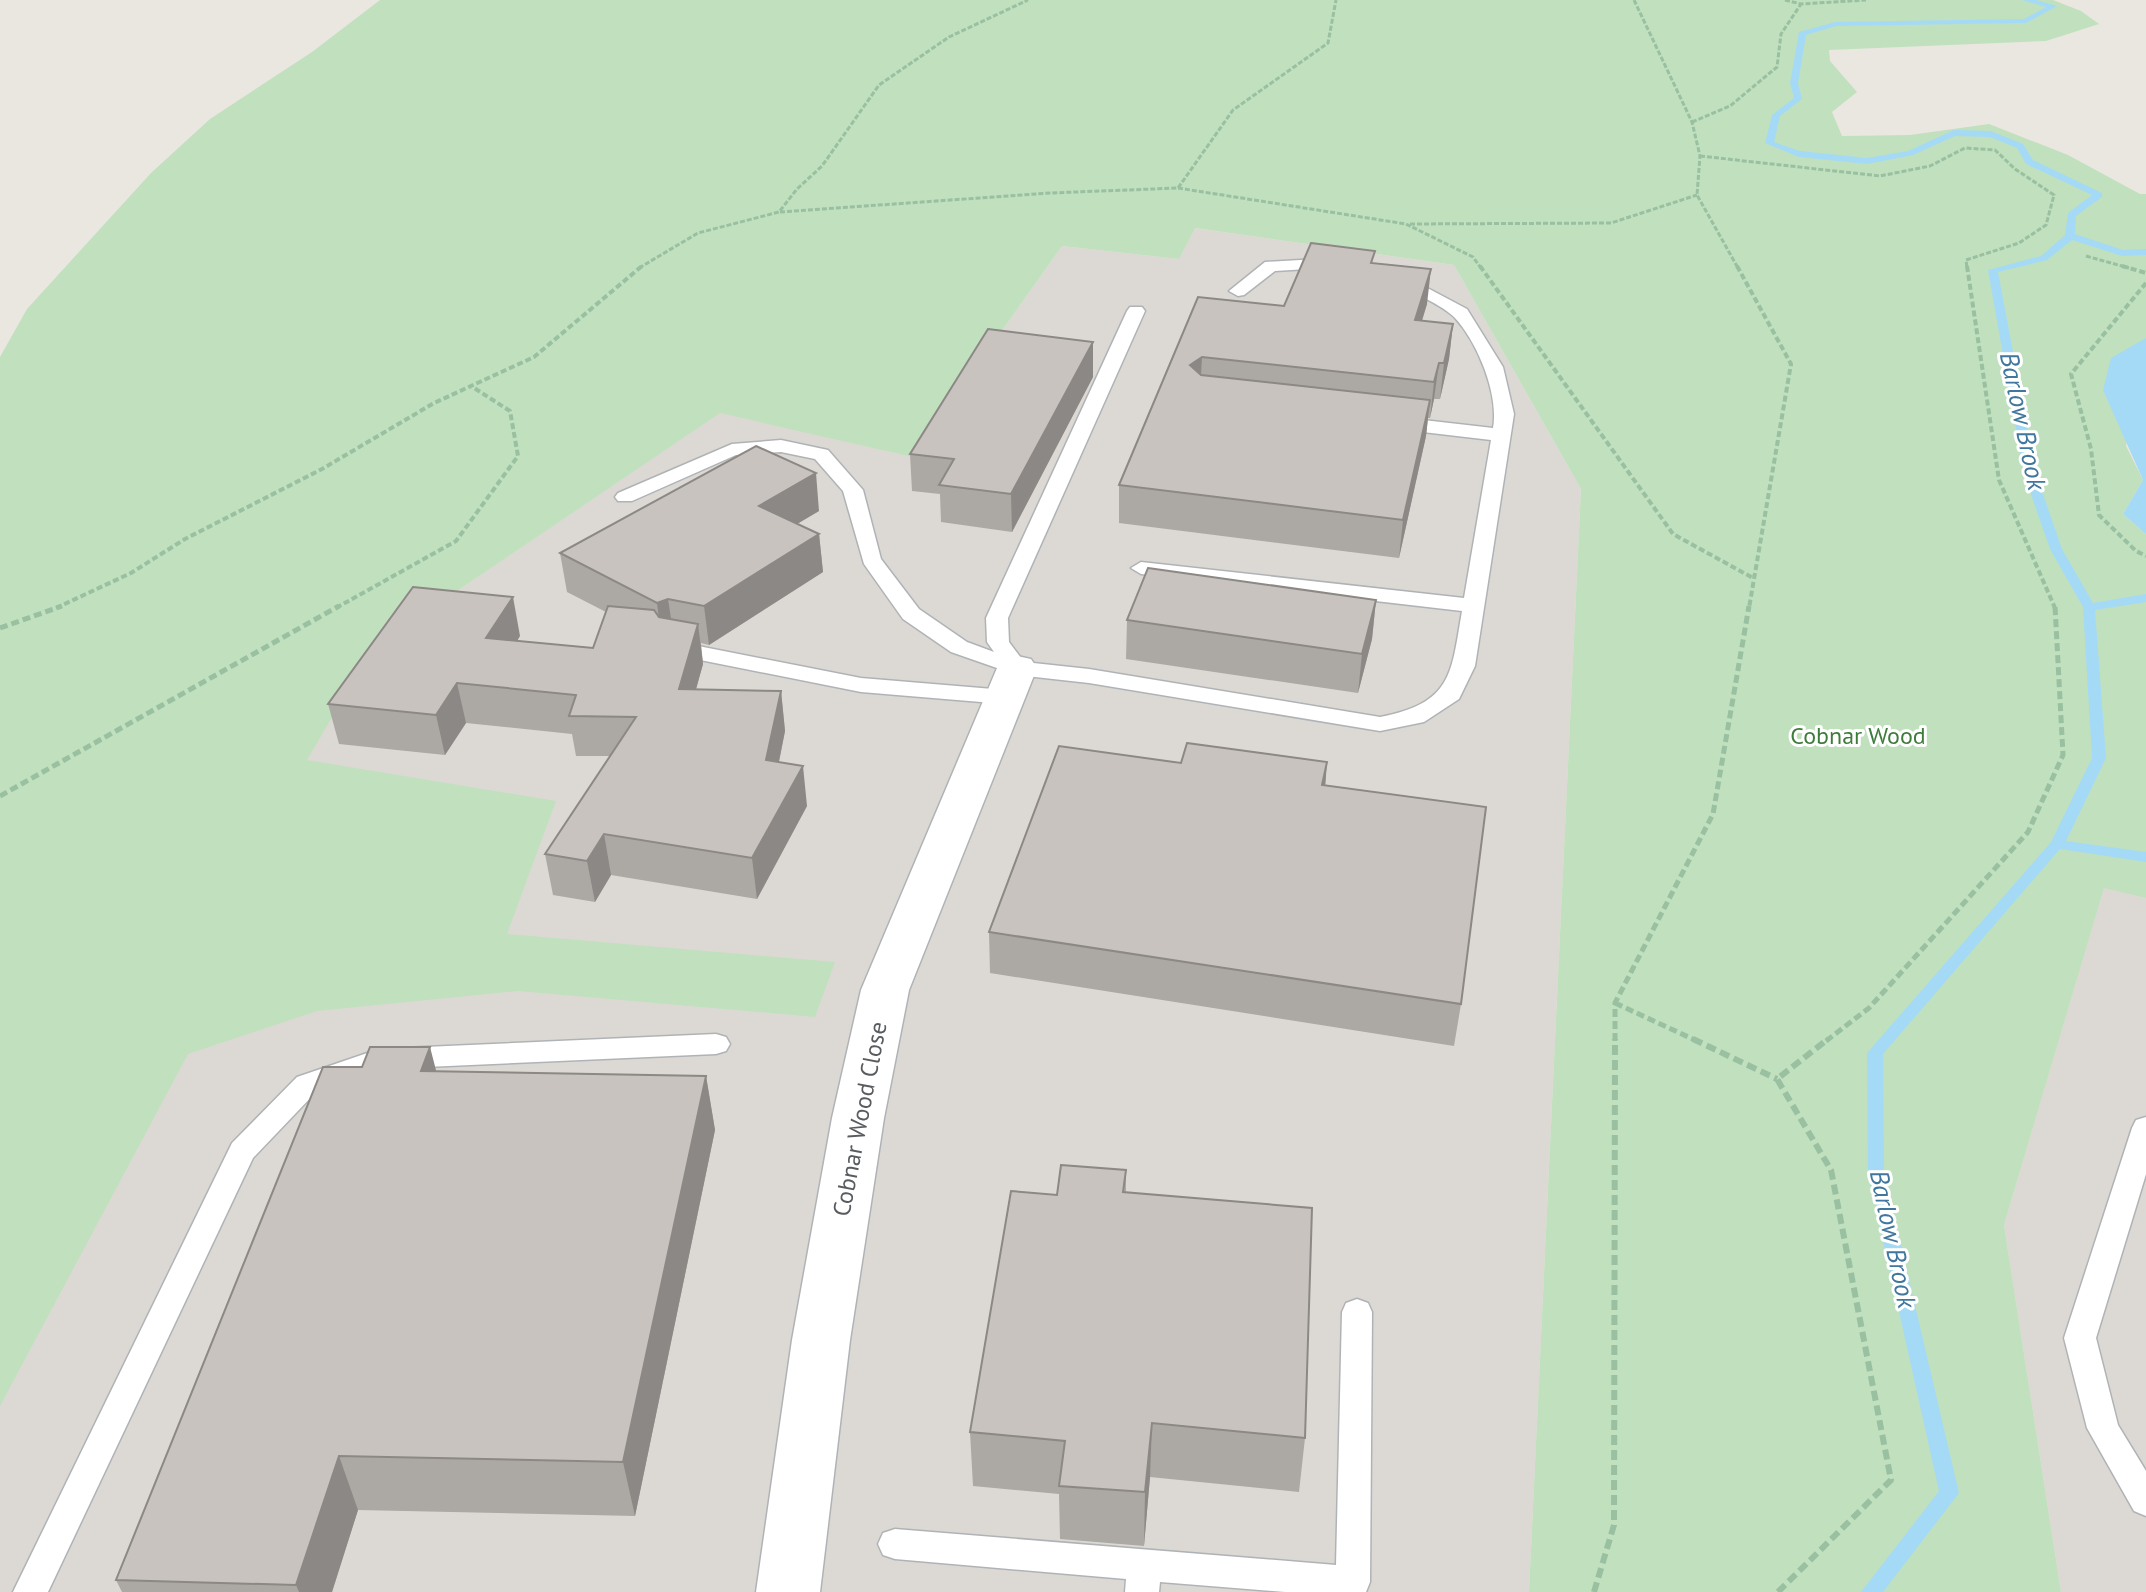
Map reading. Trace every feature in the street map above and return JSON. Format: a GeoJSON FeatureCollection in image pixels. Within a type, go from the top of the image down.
{"type":"FeatureCollection","features":[{"type":"Feature","properties":{"kind":"street","name":"Cobnar Wood Close"},"geometry":{"type":"LineString","coordinates":[[788,1592],[826,1311],[858,1118],[885,990],[1011,682]]}},
{"type":"Feature","properties":{"kind":"lane"},"geometry":{"type":"LineString","coordinates":[[1238,291],[1271,266],[1322,261],[1361,266]]}},
{"type":"Feature","properties":{"kind":"lane"},"geometry":{"type":"LineString","coordinates":[[673,648],[861,685],[1011,682],[1089,676],[1380,724],[1416,717],[1451,694],[1464,666],[1505,414],[1494,367],[1461,313],[1421,288],[1385,272]]}},
{"type":"Feature","properties":{"kind":"lane"},"geometry":{"type":"LineString","coordinates":[[1011,682],[998,642],[997,618],[1136,311]]}},
{"type":"Feature","properties":{"kind":"lane"},"geometry":{"type":"LineString","coordinates":[[1375,421],[1502,435]]}},
{"type":"Feature","properties":{"kind":"lane"},"geometry":{"type":"LineString","coordinates":[[625,497],[732,450],[781,446],[821,454],[853,490],[871,560],[911,614],[1011,682]]}},
{"type":"Feature","properties":{"kind":"lane"},"geometry":{"type":"LineString","coordinates":[[1141,568],[1474,606]]}},
{"type":"Feature","properties":{"kind":"lane"},"geometry":{"type":"LineString","coordinates":[[30,1592],[242,1151],[307,1084],[379,1059],[716,1044]]}},
{"type":"Feature","properties":{"kind":"lane"},"geometry":{"type":"LineString","coordinates":[[2146,1128],[2080,1338],[2103,1428],[2146,1501]]}},
{"type":"Feature","properties":{"kind":"lane"},"geometry":{"type":"LineString","coordinates":[[895,1544],[1144,1578],[1353,1582],[1357,1312]]}},
{"type":"Feature","properties":{"kind":"path"},"geometry":{"type":"LineString","coordinates":[[779,212],[797,189],[822,166],[879,85],[949,37],[1028,0]]}},
{"type":"Feature","properties":{"kind":"path"},"geometry":{"type":"LineString","coordinates":[[0,628],[71,603],[131,573],[185,539],[322,469],[434,403],[534,357],[632,272],[698,233],[779,212],[1178,188],[1233,110],[1328,43],[1336,0]]}},
{"type":"Feature","properties":{"kind":"path"},"geometry":{"type":"LineString","coordinates":[[1594,1592],[1614,1525],[1615,1003],[1713,814],[1791,364],[1697,195],[1700,156],[1692,122],[1634,0]]}},
{"type":"Feature","properties":{"kind":"path"},"geometry":{"type":"LineString","coordinates":[[1785,0],[1801,4],[1866,0]]}},
{"type":"Feature","properties":{"kind":"path"},"geometry":{"type":"LineString","coordinates":[[1692,122],[1730,106],[1777,67],[1781,34],[1801,4]]}},
{"type":"Feature","properties":{"kind":"path"},"geometry":{"type":"LineString","coordinates":[[1700,156],[1880,176],[1930,166],[1965,148],[1995,150],[2015,169],[2054,195],[2046,225],[2019,243],[1966,260],[1999,480],[2055,603],[2063,755],[2028,832],[1869,1008],[1777,1079]]}},
{"type":"Feature","properties":{"kind":"path"},"geometry":{"type":"LineString","coordinates":[[1406,224],[1611,223],[1697,195]]}},
{"type":"Feature","properties":{"kind":"path"},"geometry":{"type":"LineString","coordinates":[[2086,256],[2146,273]]}},
{"type":"Feature","properties":{"kind":"path"},"geometry":{"type":"LineString","coordinates":[[2146,283],[2071,374],[2091,449],[2099,515],[2136,551],[2146,556]]}},
{"type":"Feature","properties":{"kind":"path"},"geometry":{"type":"LineString","coordinates":[[0,796],[456,541],[518,456],[510,411],[471,386]]}},
{"type":"Feature","properties":{"kind":"path"},"geometry":{"type":"LineString","coordinates":[[1615,1003],[1777,1079],[1831,1170],[1891,1480],[1778,1592]]}},
{"type":"Feature","properties":{"kind":"shaded area"},"geometry":{"type":"Polygon","coordinates":[[[1194,228],[1454,265],[1581,489],[1529,1592],[0,1592],[0,835],[457,591],[720,412],[912,457],[1062,246],[1179,259],[1194,228]]]}},
{"type":"Feature","properties":{"kind":"shaded area"},"geometry":{"type":"Polygon","coordinates":[[[2104,887],[2146,898],[2146,1592],[2061,1592],[2004,1225],[2104,887]]]}},
{"type":"Feature","properties":{"kind":"green space","name":"Cobnar Wood"},"geometry":{"type":"Polygon","coordinates":[[[380,0],[2053,0],[2081,11],[2099,24],[2046,41],[1829,50],[1830,61],[1857,92],[1832,112],[1842,136],[1910,135],[1989,124],[2068,155],[2140,194],[2146,194],[2146,338],[2126,446],[2143,480],[2123,514],[2146,534],[2146,898],[2104,888],[2004,1225],[2061,1592],[1529,1592],[1581,489],[1454,265],[1195,228],[1179,259],[1062,246],[912,457],[720,413],[457,591],[383,630],[307,760],[556,801],[507,934],[835,962],[815,1017],[518,991],[317,1011],[188,1054],[0,1406],[0,357],[27,309],[151,173],[210,119],[312,52],[380,0]]]}},
{"type":"Feature","properties":{"kind":"water"},"geometry":{"type":"Polygon","coordinates":[[[2146,338],[2146,534],[2123,514],[2143,480],[2103,390],[2111,358],[2146,338]]]}},
{"type":"Feature","properties":{"kind":"building"},"geometry":{"type":"Polygon","coordinates":[[[1311,243],[1375,251],[1371,263],[1431,269],[1415,320],[1453,324],[1444,363],[1439,363],[1434,382],[1202,357],[1190,365],[1201,375],[1430,400],[1403,520],[1119,485],[1198,297],[1284,306],[1311,243]]]}},
{"type":"Feature","properties":{"kind":"building"},"geometry":{"type":"Polygon","coordinates":[[[988,329],[1093,342],[1011,494],[939,485],[954,459],[910,454],[988,329]]]}},
{"type":"Feature","properties":{"kind":"building"},"geometry":{"type":"Polygon","coordinates":[[[756,446],[816,473],[759,506],[819,534],[704,606],[668,599],[657,603],[560,553],[756,446]]]}},
{"type":"Feature","properties":{"kind":"building"},"geometry":{"type":"Polygon","coordinates":[[[1148,568],[1376,600],[1362,654],[1127,620],[1148,568]]]}},
{"type":"Feature","properties":{"kind":"building"},"geometry":{"type":"Polygon","coordinates":[[[413,587],[513,597],[486,638],[593,648],[608,606],[654,610],[659,617],[698,624],[679,689],[781,691],[766,760],[803,766],[752,858],[604,834],[587,861],[545,854],[636,717],[569,716],[576,695],[457,683],[436,715],[328,704],[413,587]]]}},
{"type":"Feature","properties":{"kind":"building"},"geometry":{"type":"Polygon","coordinates":[[[1187,743],[1327,762],[1322,785],[1486,807],[1461,1004],[989,932],[1059,746],[1181,763],[1187,743]]]}},
{"type":"Feature","properties":{"kind":"building"},"geometry":{"type":"Polygon","coordinates":[[[370,1047],[430,1047],[421,1071],[706,1076],[623,1462],[339,1456],[296,1585],[116,1580],[323,1067],[362,1067],[370,1047]]]}},
{"type":"Feature","properties":{"kind":"building"},"geometry":{"type":"Polygon","coordinates":[[[1061,1165],[1126,1170],[1123,1192],[1312,1208],[1305,1438],[1152,1423],[1145,1492],[1059,1486],[1065,1441],[970,1432],[1011,1191],[1057,1195],[1061,1165]]]}},
{"type":"Feature","properties":{"kind":"waterway","name":"Barlow Brook"},"geometry":{"type":"LineString","coordinates":[[2026,0],[2053,6],[2026,21],[1835,24],[1802,34],[1794,83],[1798,99],[1776,115],[1769,143],[1799,154],[1867,161],[1910,153],[1954,133],[1991,134],[2020,146],[2029,162],[2099,195],[2071,215],[2070,236]]}},
{"type":"Feature","properties":{"kind":"waterway"},"geometry":{"type":"LineString","coordinates":[[2070,236],[2122,253],[2146,252]]}},
{"type":"Feature","properties":{"kind":"waterway","name":"Barlow Brook"},"geometry":{"type":"LineString","coordinates":[[2070,236],[2044,258],[1993,270],[2030,474],[2056,549],[2089,607]]}},
{"type":"Feature","properties":{"kind":"waterway"},"geometry":{"type":"LineString","coordinates":[[2089,607],[2146,598]]}},
{"type":"Feature","properties":{"kind":"waterway","name":"Barlow Brook"},"geometry":{"type":"LineString","coordinates":[[2057,844],[2099,758],[2089,607]]}},
{"type":"Feature","properties":{"kind":"waterway","name":"Barlow Brook"},"geometry":{"type":"LineString","coordinates":[[1871,1592],[1949,1493],[1876,1173],[1875,1053],[2057,844]]}},
{"type":"Feature","properties":{"kind":"waterway"},"geometry":{"type":"LineString","coordinates":[[2057,844],[2146,857]]}}]}
